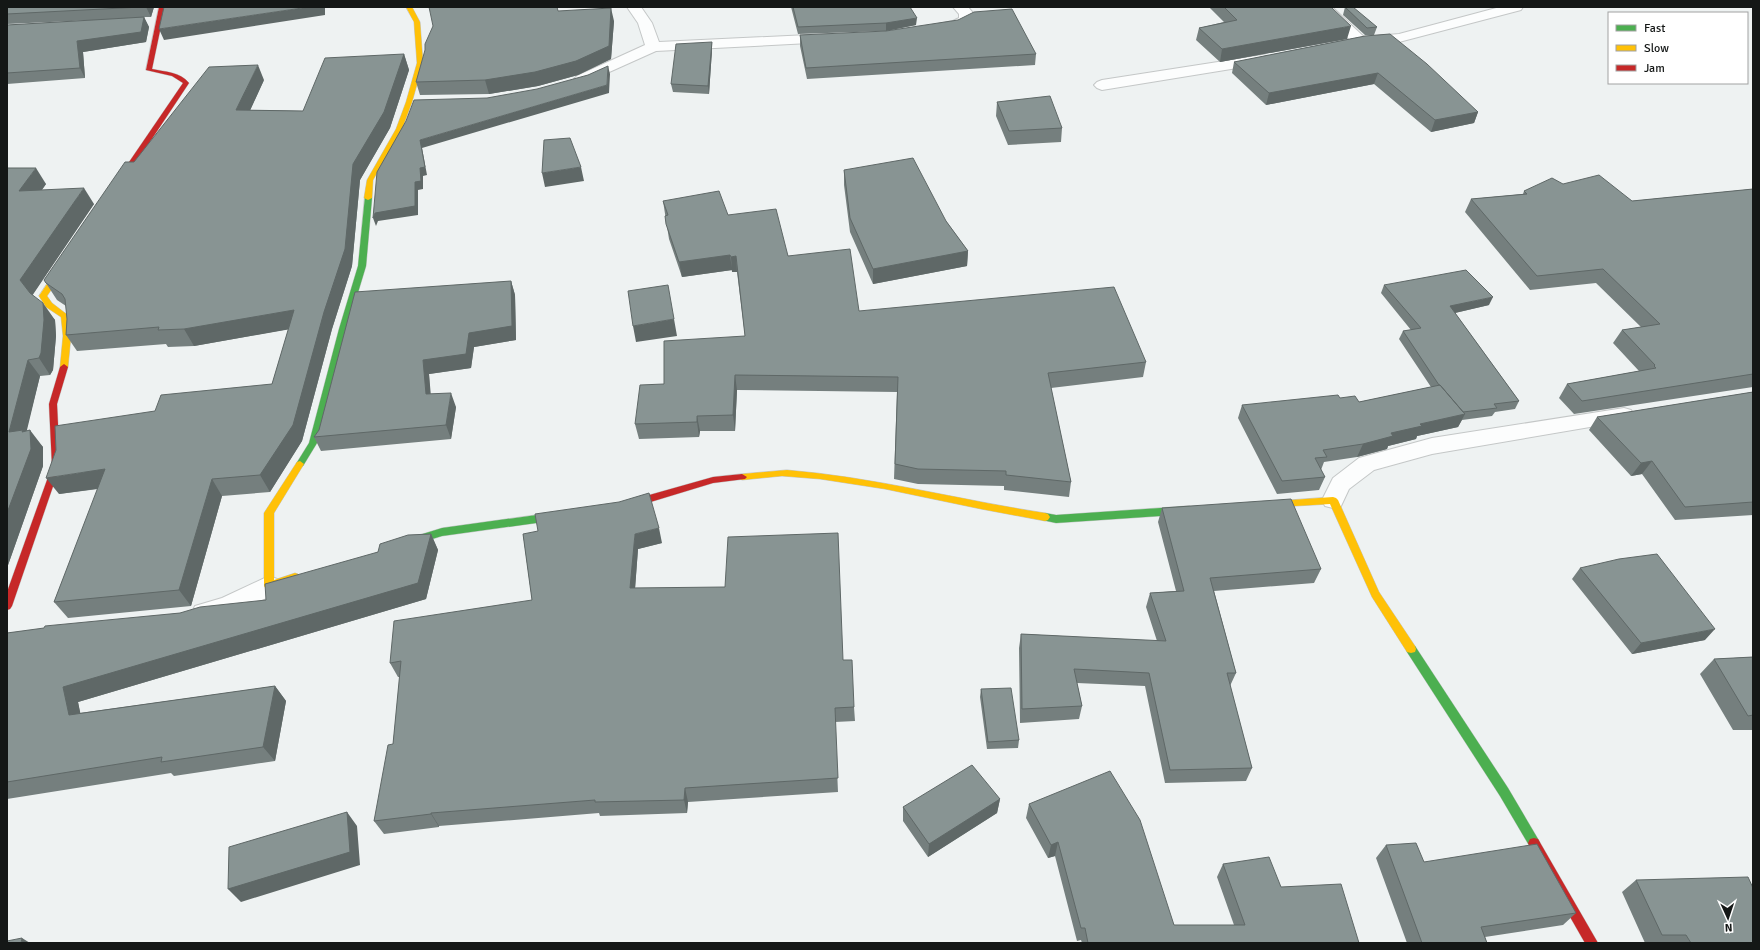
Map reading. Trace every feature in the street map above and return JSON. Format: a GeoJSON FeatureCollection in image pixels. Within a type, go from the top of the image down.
{"type":"FeatureCollection","features":[{"type":"Feature","properties":{"kind":"street"},"geometry":{"type":"LineString","coordinates":[[112,193],[186,83],[184,79],[179,77],[149,70],[162,7]]}},
{"type":"Feature","properties":{"kind":"street"},"geometry":{"type":"LineString","coordinates":[[269,586],[269,513],[313,443],[343,330],[362,266],[370,180],[416,102],[420,63],[417,22],[409,7]]}},
{"type":"Feature","properties":{"kind":"street"},"geometry":{"type":"LineString","coordinates":[[634,7],[645,23],[653,47]]}},
{"type":"Feature","properties":{"kind":"street"},"geometry":{"type":"LineString","coordinates":[[926,30],[957,25],[966,20],[966,13],[960,7]]}},
{"type":"Feature","properties":{"kind":"street"},"geometry":{"type":"LineString","coordinates":[[1324,7],[1360,42]]}},
{"type":"Feature","properties":{"kind":"street"},"geometry":{"type":"LineString","coordinates":[[1322,49],[1360,42],[1399,38],[1516,7]]}},
{"type":"Feature","properties":{"kind":"street"},"geometry":{"type":"LineString","coordinates":[[144,23],[160,22]]}},
{"type":"Feature","properties":{"kind":"street"},"geometry":{"type":"LineString","coordinates":[[569,83],[584,79],[653,47],[840,38]]}},
{"type":"Feature","properties":{"kind":"street"},"geometry":{"type":"LineString","coordinates":[[1102,85],[1229,67],[1276,58]]}},
{"type":"Feature","properties":{"kind":"street"},"geometry":{"type":"LineString","coordinates":[[7,606],[56,466],[53,404],[64,370],[67,336],[65,316],[49,305],[43,296],[69,257]]}},
{"type":"Feature","properties":{"kind":"street"},"geometry":{"type":"LineString","coordinates":[[1333,500],[1341,484],[1367,464],[1432,446],[1644,412]]}},
{"type":"Feature","properties":{"kind":"street"},"geometry":{"type":"LineString","coordinates":[[615,508],[713,480],[786,473],[859,481],[1000,511],[1056,519],[1198,509]]}},
{"type":"Feature","properties":{"kind":"street"},"geometry":{"type":"LineString","coordinates":[[1254,505],[1333,500]]}},
{"type":"Feature","properties":{"kind":"street"},"geometry":{"type":"LineString","coordinates":[[1333,500],[1376,594],[1504,792],[1592,943]]}},
{"type":"Feature","properties":{"kind":"street"},"geometry":{"type":"LineString","coordinates":[[397,546],[442,532],[576,513]]}},
{"type":"Feature","properties":{"kind":"street"},"geometry":{"type":"LineString","coordinates":[[185,618],[228,606],[269,586],[307,574]]}},
{"type":"Feature","properties":{"kind":"building"},"geometry":{"type":"Polygon","coordinates":[[[7,7],[141,7],[7,14],[7,7]]]}},
{"type":"Feature","properties":{"kind":"building"},"geometry":{"type":"Polygon","coordinates":[[[164,7],[309,7],[159,29],[164,7]]]}},
{"type":"Feature","properties":{"kind":"building"},"geometry":{"type":"Polygon","coordinates":[[[429,7],[557,7],[558,11],[611,8],[609,46],[576,61],[535,72],[485,80],[416,82],[425,50],[425,44],[433,26],[429,7]]]}},
{"type":"Feature","properties":{"kind":"building"},"geometry":{"type":"Polygon","coordinates":[[[793,7],[910,7],[917,18],[886,23],[798,27],[793,7]]]}},
{"type":"Feature","properties":{"kind":"building"},"geometry":{"type":"Polygon","coordinates":[[[1224,7],[1331,7],[1351,26],[1222,49],[1199,28],[1237,20],[1224,7]]]}},
{"type":"Feature","properties":{"kind":"building"},"geometry":{"type":"Polygon","coordinates":[[[1345,7],[1353,7],[1377,27],[1367,28],[1345,7]]]}},
{"type":"Feature","properties":{"kind":"building"},"geometry":{"type":"Polygon","coordinates":[[[1012,9],[1036,54],[806,68],[800,35],[886,31],[958,20],[974,12],[1012,9]]]}},
{"type":"Feature","properties":{"kind":"building"},"geometry":{"type":"Polygon","coordinates":[[[144,17],[141,32],[77,41],[80,68],[7,73],[7,25],[144,17]]]}},
{"type":"Feature","properties":{"kind":"building"},"geometry":{"type":"Polygon","coordinates":[[[1390,34],[1427,64],[1478,112],[1435,120],[1378,73],[1269,93],[1234,62],[1365,36],[1390,34]]]}},
{"type":"Feature","properties":{"kind":"building"},"geometry":{"type":"Polygon","coordinates":[[[712,42],[708,86],[671,84],[676,44],[712,42]]]}},
{"type":"Feature","properties":{"kind":"building"},"geometry":{"type":"Polygon","coordinates":[[[404,54],[384,112],[353,164],[345,249],[324,312],[293,425],[260,475],[212,479],[179,590],[54,602],[105,469],[46,478],[56,450],[55,426],[155,411],[161,395],[272,384],[294,310],[184,329],[158,330],[159,327],[66,335],[67,319],[65,299],[62,294],[44,280],[125,162],[134,162],[209,67],[258,65],[236,110],[303,111],[325,58],[404,54]]]}},
{"type":"Feature","properties":{"kind":"building"},"geometry":{"type":"Polygon","coordinates":[[[608,66],[607,85],[420,140],[425,167],[420,168],[421,181],[415,182],[415,206],[375,213],[373,218],[377,172],[406,121],[414,100],[487,98],[537,89],[588,75],[608,66]]]}},
{"type":"Feature","properties":{"kind":"building"},"geometry":{"type":"Polygon","coordinates":[[[1050,96],[1062,128],[1009,131],[997,102],[1050,96]]]}},
{"type":"Feature","properties":{"kind":"building"},"geometry":{"type":"Polygon","coordinates":[[[570,138],[581,167],[542,173],[544,140],[570,138]]]}},
{"type":"Feature","properties":{"kind":"building"},"geometry":{"type":"Polygon","coordinates":[[[913,158],[946,221],[968,251],[873,269],[850,218],[844,170],[913,158]]]}},
{"type":"Feature","properties":{"kind":"building"},"geometry":{"type":"Polygon","coordinates":[[[7,168],[36,168],[19,191],[84,188],[20,280],[30,293],[43,303],[44,320],[41,353],[39,358],[28,360],[9,432],[23,430],[22,432],[30,430],[31,449],[7,513],[7,168]]]}},
{"type":"Feature","properties":{"kind":"building"},"geometry":{"type":"Polygon","coordinates":[[[1599,175],[1632,201],[1753,189],[1753,374],[1582,401],[1567,384],[1656,368],[1654,366],[1655,365],[1622,330],[1660,324],[1603,269],[1537,276],[1471,199],[1527,194],[1524,191],[1552,178],[1563,184],[1599,175]]]}},
{"type":"Feature","properties":{"kind":"building"},"geometry":{"type":"Polygon","coordinates":[[[719,191],[728,215],[776,209],[788,256],[850,249],[859,311],[1114,287],[1146,362],[1048,373],[1071,482],[1006,475],[1006,471],[918,469],[895,464],[898,377],[735,375],[733,415],[697,416],[697,422],[635,424],[640,385],[664,384],[664,341],[745,336],[736,256],[731,257],[730,255],[679,262],[666,224],[665,216],[668,215],[663,201],[719,191]]]}},
{"type":"Feature","properties":{"kind":"building"},"geometry":{"type":"Polygon","coordinates":[[[1466,270],[1493,297],[1450,306],[1519,401],[1494,404],[1497,408],[1463,412],[1439,385],[1403,331],[1421,328],[1384,285],[1466,270]]]}},
{"type":"Feature","properties":{"kind":"building"},"geometry":{"type":"Polygon","coordinates":[[[511,281],[512,326],[469,333],[466,354],[423,360],[426,394],[451,393],[446,425],[314,437],[319,430],[355,292],[511,281]]]}},
{"type":"Feature","properties":{"kind":"building"},"geometry":{"type":"Polygon","coordinates":[[[668,285],[674,319],[633,326],[628,291],[668,285]]]}},
{"type":"Feature","properties":{"kind":"building"},"geometry":{"type":"Polygon","coordinates":[[[1440,385],[1465,414],[1420,424],[1422,426],[1391,433],[1393,436],[1363,444],[1323,450],[1327,457],[1315,458],[1325,477],[1282,481],[1242,405],[1338,395],[1340,398],[1355,396],[1359,402],[1440,385]]]}},
{"type":"Feature","properties":{"kind":"building"},"geometry":{"type":"Polygon","coordinates":[[[1753,392],[1753,502],[1685,507],[1652,461],[1641,463],[1597,417],[1753,392]]]}},
{"type":"Feature","properties":{"kind":"building"},"geometry":{"type":"Polygon","coordinates":[[[649,493],[659,528],[635,534],[630,588],[725,587],[728,537],[838,533],[843,660],[852,660],[854,707],[835,708],[838,778],[685,788],[684,800],[595,802],[595,800],[431,813],[374,821],[388,745],[393,744],[401,661],[390,663],[394,621],[532,600],[523,534],[538,531],[535,514],[619,502],[649,493]]]}},
{"type":"Feature","properties":{"kind":"building"},"geometry":{"type":"Polygon","coordinates":[[[1291,499],[1321,569],[1210,578],[1236,673],[1227,673],[1252,768],[1170,770],[1149,673],[1074,669],[1082,706],[1022,709],[1021,634],[1166,641],[1150,593],[1184,591],[1162,508],[1291,499]]]}},
{"type":"Feature","properties":{"kind":"building"},"geometry":{"type":"Polygon","coordinates":[[[431,534],[418,583],[63,687],[69,715],[275,686],[263,747],[161,762],[162,757],[7,782],[7,633],[44,628],[45,626],[180,613],[200,607],[266,600],[265,584],[378,552],[380,544],[408,535],[431,534]]]}},
{"type":"Feature","properties":{"kind":"building"},"geometry":{"type":"Polygon","coordinates":[[[1657,554],[1715,629],[1641,643],[1580,568],[1619,559],[1657,554]]]}},
{"type":"Feature","properties":{"kind":"building"},"geometry":{"type":"Polygon","coordinates":[[[1753,657],[1753,715],[1748,716],[1714,659],[1753,657]]]}},
{"type":"Feature","properties":{"kind":"building"},"geometry":{"type":"Polygon","coordinates":[[[1011,688],[1019,740],[988,742],[981,689],[1011,688]]]}},
{"type":"Feature","properties":{"kind":"building"},"geometry":{"type":"Polygon","coordinates":[[[972,765],[1000,799],[929,844],[903,807],[972,765]]]}},
{"type":"Feature","properties":{"kind":"building"},"geometry":{"type":"Polygon","coordinates":[[[1110,771],[1140,820],[1174,925],[1245,925],[1223,864],[1269,857],[1281,887],[1341,884],[1359,943],[1088,943],[1085,928],[1081,928],[1058,842],[1051,845],[1029,804],[1110,771]]]}},
{"type":"Feature","properties":{"kind":"building"},"geometry":{"type":"Polygon","coordinates":[[[347,812],[350,852],[228,889],[229,847],[347,812]]]}},
{"type":"Feature","properties":{"kind":"building"},"geometry":{"type":"Polygon","coordinates":[[[1416,843],[1424,862],[1537,844],[1576,913],[1481,927],[1487,943],[1422,943],[1386,845],[1416,843]]]}},
{"type":"Feature","properties":{"kind":"building"},"geometry":{"type":"Polygon","coordinates":[[[1748,877],[1753,888],[1753,943],[1691,943],[1686,935],[1662,935],[1636,880],[1748,877]]]}},
{"type":"Feature","properties":{"kind":"building"},"geometry":{"type":"Polygon","coordinates":[[[22,938],[21,943],[7,943],[7,941],[22,938]]]}},
{"type":"Feature","properties":{"kind":"traffic: fast"},"geometry":{"type":"LineString","coordinates":[[300,464],[313,443],[343,329],[362,266],[368,198]]}},
{"type":"Feature","properties":{"kind":"traffic: fast"},"geometry":{"type":"LineString","coordinates":[[1045,517],[1056,519],[1190,510]]}},
{"type":"Feature","properties":{"kind":"traffic: fast"},"geometry":{"type":"LineString","coordinates":[[403,544],[442,532],[565,515]]}},
{"type":"Feature","properties":{"kind":"traffic: fast"},"geometry":{"type":"LineString","coordinates":[[1411,649],[1504,792],[1534,843]]}},
{"type":"Feature","properties":{"kind":"traffic: slow"},"geometry":{"type":"LineString","coordinates":[[368,198],[370,180],[399,129],[409,102],[420,63],[417,22],[409,7]]}},
{"type":"Feature","properties":{"kind":"traffic: slow"},"geometry":{"type":"LineString","coordinates":[[64,367],[67,336],[65,316],[49,305],[43,296],[66,262]]}},
{"type":"Feature","properties":{"kind":"traffic: slow"},"geometry":{"type":"LineString","coordinates":[[295,577],[269,586],[269,513],[300,464]]}},
{"type":"Feature","properties":{"kind":"traffic: slow"},"geometry":{"type":"LineString","coordinates":[[742,477],[782,473],[852,480],[981,506],[1045,517]]}},
{"type":"Feature","properties":{"kind":"traffic: slow"},"geometry":{"type":"LineString","coordinates":[[1262,505],[1333,500],[1375,594],[1411,649]]}},
{"type":"Feature","properties":{"kind":"traffic: jam"},"geometry":{"type":"LineString","coordinates":[[116,187],[186,83],[174,75],[149,70],[162,7]]}},
{"type":"Feature","properties":{"kind":"traffic: jam"},"geometry":{"type":"LineString","coordinates":[[7,606],[56,466],[53,404],[64,367]]}},
{"type":"Feature","properties":{"kind":"traffic: jam"},"geometry":{"type":"LineString","coordinates":[[621,507],[713,480],[742,477]]}},
{"type":"Feature","properties":{"kind":"traffic: jam"},"geometry":{"type":"LineString","coordinates":[[1534,843],[1592,943]]}}]}
